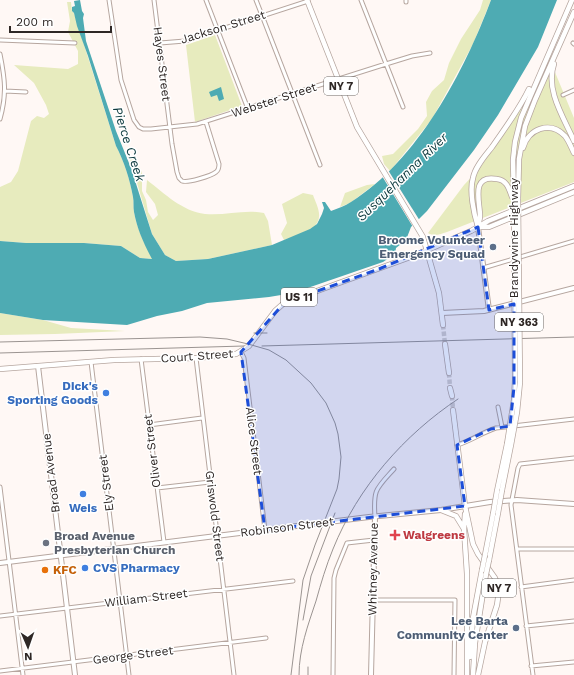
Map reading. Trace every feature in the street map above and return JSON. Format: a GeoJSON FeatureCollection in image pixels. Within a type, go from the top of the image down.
{"type":"FeatureCollection","features":[{"type":"Feature","properties":{"kind":"main road","name":"NY 7"},"geometry":{"type":"LineString","coordinates":[[308,0],[357,127],[420,231],[428,250],[439,293],[443,325]]}},
{"type":"Feature","properties":{"kind":"main road","name":"Brandywine Highway"},"geometry":{"type":"LineString","coordinates":[[474,675],[476,637],[495,513],[517,412],[520,382],[516,200],[513,160],[516,136],[527,100],[572,0]]}},
{"type":"Feature","properties":{"kind":"main road","name":"Brandywine Highway"},"geometry":{"type":"LineString","coordinates":[[516,200],[520,147],[527,120],[574,12]]}},
{"type":"Feature","properties":{"kind":"main road"},"geometry":{"type":"LineString","coordinates":[[561,40],[552,69],[552,85],[574,141]]}},
{"type":"Feature","properties":{"kind":"main road"},"geometry":{"type":"LineString","coordinates":[[478,227],[472,193],[473,177],[478,166],[517,111],[543,66]]}},
{"type":"Feature","properties":{"kind":"main road"},"geometry":{"type":"LineString","coordinates":[[518,177],[524,143],[529,136],[537,130],[548,128],[559,130],[567,138],[574,153]]}},
{"type":"Feature","properties":{"kind":"main road"},"geometry":{"type":"LineString","coordinates":[[478,227],[480,217],[477,191],[478,187],[483,181],[491,178],[503,181],[516,200]]}},
{"type":"Feature","properties":{"kind":"main road","name":"Court Street"},"geometry":{"type":"LineString","coordinates":[[0,369],[141,359],[196,358],[241,352],[253,342],[275,311],[284,303],[428,250],[488,221],[574,186]]}},
{"type":"Feature","properties":{"kind":"main road","name":"Court Street"},"geometry":{"type":"LineString","coordinates":[[478,227],[489,227],[574,192]]}},
{"type":"Feature","properties":{"kind":"main road"},"geometry":{"type":"LineString","coordinates":[[445,344],[449,373]]}},
{"type":"Feature","properties":{"kind":"main road"},"geometry":{"type":"LineString","coordinates":[[450,388],[452,396]]}},
{"type":"Feature","properties":{"kind":"main road","name":"NY 7"},"geometry":{"type":"LineString","coordinates":[[453,410],[465,506],[475,549],[495,578],[499,591],[497,605],[482,652],[478,675]]}},
{"type":"Feature","properties":{"kind":"main road","name":"NY 7"},"geometry":{"type":"LineString","coordinates":[[465,506],[464,529],[467,568],[468,675]]}},
{"type":"Feature","properties":{"kind":"main road"},"geometry":{"type":"LineString","coordinates":[[441,510],[456,516],[464,529]]}},
{"type":"Feature","properties":{"kind":"main road","name":"Brandywine Highway"},"geometry":{"type":"LineString","coordinates":[[468,675],[473,618],[495,513]]}},
{"type":"Feature","properties":{"kind":"street","name":"Webster Street"},"geometry":{"type":"LineString","coordinates":[[109,0],[120,76],[134,120],[139,127],[143,129],[189,126],[206,122],[386,64],[412,56],[430,53]]}},
{"type":"Feature","properties":{"kind":"street","name":"Hayes Street"},"geometry":{"type":"LineString","coordinates":[[154,0],[177,172],[179,178],[185,182],[215,173],[219,168],[206,122]]}},
{"type":"Feature","properties":{"kind":"street"},"geometry":{"type":"LineString","coordinates":[[206,0],[248,108]]}},
{"type":"Feature","properties":{"kind":"street"},"geometry":{"type":"LineString","coordinates":[[256,0],[320,165]]}},
{"type":"Feature","properties":{"kind":"street","name":"Jackson Street"},"geometry":{"type":"LineString","coordinates":[[160,43],[185,41],[308,0]]}},
{"type":"Feature","properties":{"kind":"street"},"geometry":{"type":"LineString","coordinates":[[361,0],[403,107]]}},
{"type":"Feature","properties":{"kind":"street"},"geometry":{"type":"LineString","coordinates":[[0,40],[75,43]]}},
{"type":"Feature","properties":{"kind":"street"},"geometry":{"type":"LineString","coordinates":[[0,54],[5,91],[0,119]]}},
{"type":"Feature","properties":{"kind":"street"},"geometry":{"type":"LineString","coordinates":[[563,95],[574,90]]}},
{"type":"Feature","properties":{"kind":"street"},"geometry":{"type":"LineString","coordinates":[[5,91],[26,92]]}},
{"type":"Feature","properties":{"kind":"street"},"geometry":{"type":"LineString","coordinates":[[478,227],[489,310]]}},
{"type":"Feature","properties":{"kind":"street"},"geometry":{"type":"LineString","coordinates":[[483,268],[574,241]]}},
{"type":"Feature","properties":{"kind":"street"},"geometry":{"type":"LineString","coordinates":[[442,313],[481,312],[574,288]]}},
{"type":"Feature","properties":{"kind":"street","name":"Alice Street"},"geometry":{"type":"LineString","coordinates":[[241,352],[244,358],[265,530]]}},
{"type":"Feature","properties":{"kind":"street","name":"Griswold Street"},"geometry":{"type":"LineString","coordinates":[[196,358],[234,675]]}},
{"type":"Feature","properties":{"kind":"street","name":"Oliver Street"},"geometry":{"type":"LineString","coordinates":[[141,359],[164,542]]}},
{"type":"Feature","properties":{"kind":"street","name":"Ely Street"},"geometry":{"type":"LineString","coordinates":[[91,362],[129,675]]}},
{"type":"Feature","properties":{"kind":"street","name":"Broad Avenue"},"geometry":{"type":"LineString","coordinates":[[38,366],[75,675]]}},
{"type":"Feature","properties":{"kind":"street"},"geometry":{"type":"LineString","coordinates":[[498,407],[502,427]]}},
{"type":"Feature","properties":{"kind":"street"},"geometry":{"type":"LineString","coordinates":[[149,425],[202,418]]}},
{"type":"Feature","properties":{"kind":"street"},"geometry":{"type":"LineString","coordinates":[[457,445],[469,441],[491,429],[574,419]]}},
{"type":"Feature","properties":{"kind":"street"},"geometry":{"type":"LineString","coordinates":[[533,675],[511,500],[520,464],[574,458]]}},
{"type":"Feature","properties":{"kind":"street","name":"Whitney Avenue"},"geometry":{"type":"LineString","coordinates":[[371,675],[375,494],[381,484],[394,469]]}},
{"type":"Feature","properties":{"kind":"street"},"geometry":{"type":"LineString","coordinates":[[157,488],[210,482]]}},
{"type":"Feature","properties":{"kind":"street"},"geometry":{"type":"LineString","coordinates":[[0,487],[23,675]]}},
{"type":"Feature","properties":{"kind":"street","name":"Robinson Street"},"geometry":{"type":"LineString","coordinates":[[0,563],[164,542],[441,510],[511,500],[574,504]]}},
{"type":"Feature","properties":{"kind":"street"},"geometry":{"type":"LineString","coordinates":[[333,675],[334,578],[336,570],[347,543],[374,540]]}},
{"type":"Feature","properties":{"kind":"street"},"geometry":{"type":"LineString","coordinates":[[516,549],[574,549]]}},
{"type":"Feature","properties":{"kind":"street"},"geometry":{"type":"LineString","coordinates":[[521,587],[574,580]]}},
{"type":"Feature","properties":{"kind":"street","name":"William Street"},"geometry":{"type":"LineString","coordinates":[[0,616],[224,588],[293,581]]}},
{"type":"Feature","properties":{"kind":"street"},"geometry":{"type":"LineString","coordinates":[[372,600],[456,600],[454,675]]}},
{"type":"Feature","properties":{"kind":"street"},"geometry":{"type":"LineString","coordinates":[[526,626],[574,621]]}},
{"type":"Feature","properties":{"kind":"street","name":"George Street"},"geometry":{"type":"LineString","coordinates":[[0,671],[266,638]]}},
{"type":"Feature","properties":{"kind":"street"},"geometry":{"type":"LineString","coordinates":[[531,666],[574,662]]}},
{"type":"Feature","properties":{"kind":"highlighted area"},"geometry":{"type":"Polygon","coordinates":[[[478,227],[489,310],[514,304],[514,387],[510,426],[491,429],[457,445],[465,506],[265,530],[241,352],[284,303],[379,269],[478,227]]]}},
{"type":"Feature","properties":{"kind":"green space"},"geometry":{"type":"Polygon","coordinates":[[[483,0],[491,0],[473,44],[432,119],[390,171],[384,164],[382,156],[393,154],[418,129],[427,116],[426,102],[432,91],[444,80],[449,63],[461,39],[480,10],[483,0]]]}},
{"type":"Feature","properties":{"kind":"green space"},"geometry":{"type":"Polygon","coordinates":[[[67,2],[71,2],[72,11],[74,13],[116,146],[122,158],[132,191],[134,212],[139,231],[153,259],[140,258],[121,246],[84,243],[26,243],[0,241],[0,187],[11,182],[18,171],[31,121],[37,116],[44,118],[49,114],[46,105],[34,83],[14,65],[68,69],[78,64],[78,51],[68,32],[70,21],[67,2]]]}},
{"type":"Feature","properties":{"kind":"green space"},"geometry":{"type":"Polygon","coordinates":[[[215,35],[242,106],[195,122],[186,45],[215,35]]]}},
{"type":"Feature","properties":{"kind":"green space"},"geometry":{"type":"Polygon","coordinates":[[[552,65],[574,118],[574,182],[447,232],[435,235],[428,233],[464,185],[479,169],[552,65]]]}},
{"type":"Feature","properties":{"kind":"green space"},"geometry":{"type":"Polygon","coordinates":[[[130,159],[135,159],[142,172],[142,191],[146,200],[148,212],[153,220],[158,215],[155,204],[146,192],[147,180],[181,206],[197,212],[205,214],[249,212],[264,213],[268,221],[272,245],[208,259],[176,261],[165,255],[152,234],[130,159]]]}},
{"type":"Feature","properties":{"kind":"green space"},"geometry":{"type":"Polygon","coordinates":[[[375,184],[350,203],[340,207],[345,193],[367,185],[375,184]]]}},
{"type":"Feature","properties":{"kind":"green space"},"geometry":{"type":"Polygon","coordinates":[[[303,193],[313,195],[319,211],[318,222],[315,226],[300,235],[284,240],[281,234],[287,223],[282,204],[303,193]]]}},
{"type":"Feature","properties":{"kind":"green space"},"geometry":{"type":"Polygon","coordinates":[[[0,313],[43,320],[71,328],[125,331],[0,335],[0,313]]]}},
{"type":"Feature","properties":{"kind":"water","name":"Susquehanna River"},"geometry":{"type":"Polygon","coordinates":[[[80,0],[84,14],[83,18],[86,41],[116,131],[131,168],[152,234],[165,255],[176,261],[208,259],[272,245],[310,229],[317,224],[324,208],[322,202],[325,202],[331,211],[351,202],[375,184],[397,163],[418,139],[453,84],[480,28],[491,0],[557,0],[538,47],[498,115],[474,150],[427,211],[411,227],[406,240],[396,248],[395,254],[383,262],[293,293],[269,297],[207,303],[127,325],[43,320],[0,313],[0,241],[26,243],[84,243],[121,246],[140,258],[152,259],[137,224],[128,177],[122,158],[116,146],[74,13],[72,11],[72,7],[75,6],[74,1],[80,0]]]}},
{"type":"Feature","properties":{"kind":"water"},"geometry":{"type":"Polygon","coordinates":[[[221,87],[224,99],[219,101],[217,95],[211,97],[209,92],[221,87]]]}},
{"type":"Feature","properties":{"kind":"pier"},"geometry":{"type":"Polygon","coordinates":[[[388,170],[420,221],[413,227],[382,176],[388,170]]]}},
{"type":"Feature","properties":{"kind":"tunnel"},"geometry":{"type":"LineString","coordinates":[[443,325],[445,344]]}},
{"type":"Feature","properties":{"kind":"tunnel"},"geometry":{"type":"LineString","coordinates":[[449,373],[450,388]]}},
{"type":"Feature","properties":{"kind":"tunnel"},"geometry":{"type":"LineString","coordinates":[[452,396],[453,410]]}},
{"type":"Feature","properties":{"kind":"railway"},"geometry":{"type":"LineString","coordinates":[[254,333],[267,333]]}},
{"type":"Feature","properties":{"kind":"railway"},"geometry":{"type":"LineString","coordinates":[[0,342],[200,337],[227,339],[269,350],[286,360],[311,383],[326,403],[335,423],[341,457],[337,489],[303,580],[291,675]]}},
{"type":"Feature","properties":{"kind":"railway"},"geometry":{"type":"LineString","coordinates":[[262,346],[574,337]]}},
{"type":"Feature","properties":{"kind":"railway"},"geometry":{"type":"LineString","coordinates":[[0,353],[244,346]]}},
{"type":"Feature","properties":{"kind":"railway"},"geometry":{"type":"LineString","coordinates":[[299,675],[299,665],[304,637],[326,568],[343,526],[355,504],[369,484],[401,446],[438,413],[458,399]]}},
{"type":"Feature","properties":{"kind":"railway"},"geometry":{"type":"LineString","coordinates":[[303,620],[311,576],[335,513]]}},
{"type":"Feature","properties":{"kind":"railway"},"geometry":{"type":"LineString","coordinates":[[308,667],[308,675]]}},
{"type":"Feature","properties":{"kind":"place","name":"Broome Volunteer Emergency Squad"},"geometry":{"type":"Point","coordinates":[493,247]}},
{"type":"Feature","properties":{"kind":"place","name":"Dick's Sporting Goods"},"geometry":{"type":"Point","coordinates":[106,393]}},
{"type":"Feature","properties":{"kind":"place","name":"Weis"},"geometry":{"type":"Point","coordinates":[83,494]}},
{"type":"Feature","properties":{"kind":"place","name":"Walgreens"},"geometry":{"type":"Point","coordinates":[395,535]}},
{"type":"Feature","properties":{"kind":"place","name":"Broad Avenue Presbyterian Church"},"geometry":{"type":"Point","coordinates":[46,543]}},
{"type":"Feature","properties":{"kind":"place","name":"CVS Pharmacy"},"geometry":{"type":"Point","coordinates":[85,568]}},
{"type":"Feature","properties":{"kind":"place","name":"KFC"},"geometry":{"type":"Point","coordinates":[45,570]}},
{"type":"Feature","properties":{"kind":"place","name":"Lee Barta Community Center"},"geometry":{"type":"Point","coordinates":[516,628]}},
{"type":"Feature","properties":{"kind":"water label","name":"Pierce Creek"},"geometry":{"type":"Point","coordinates":[129,144]}}]}
